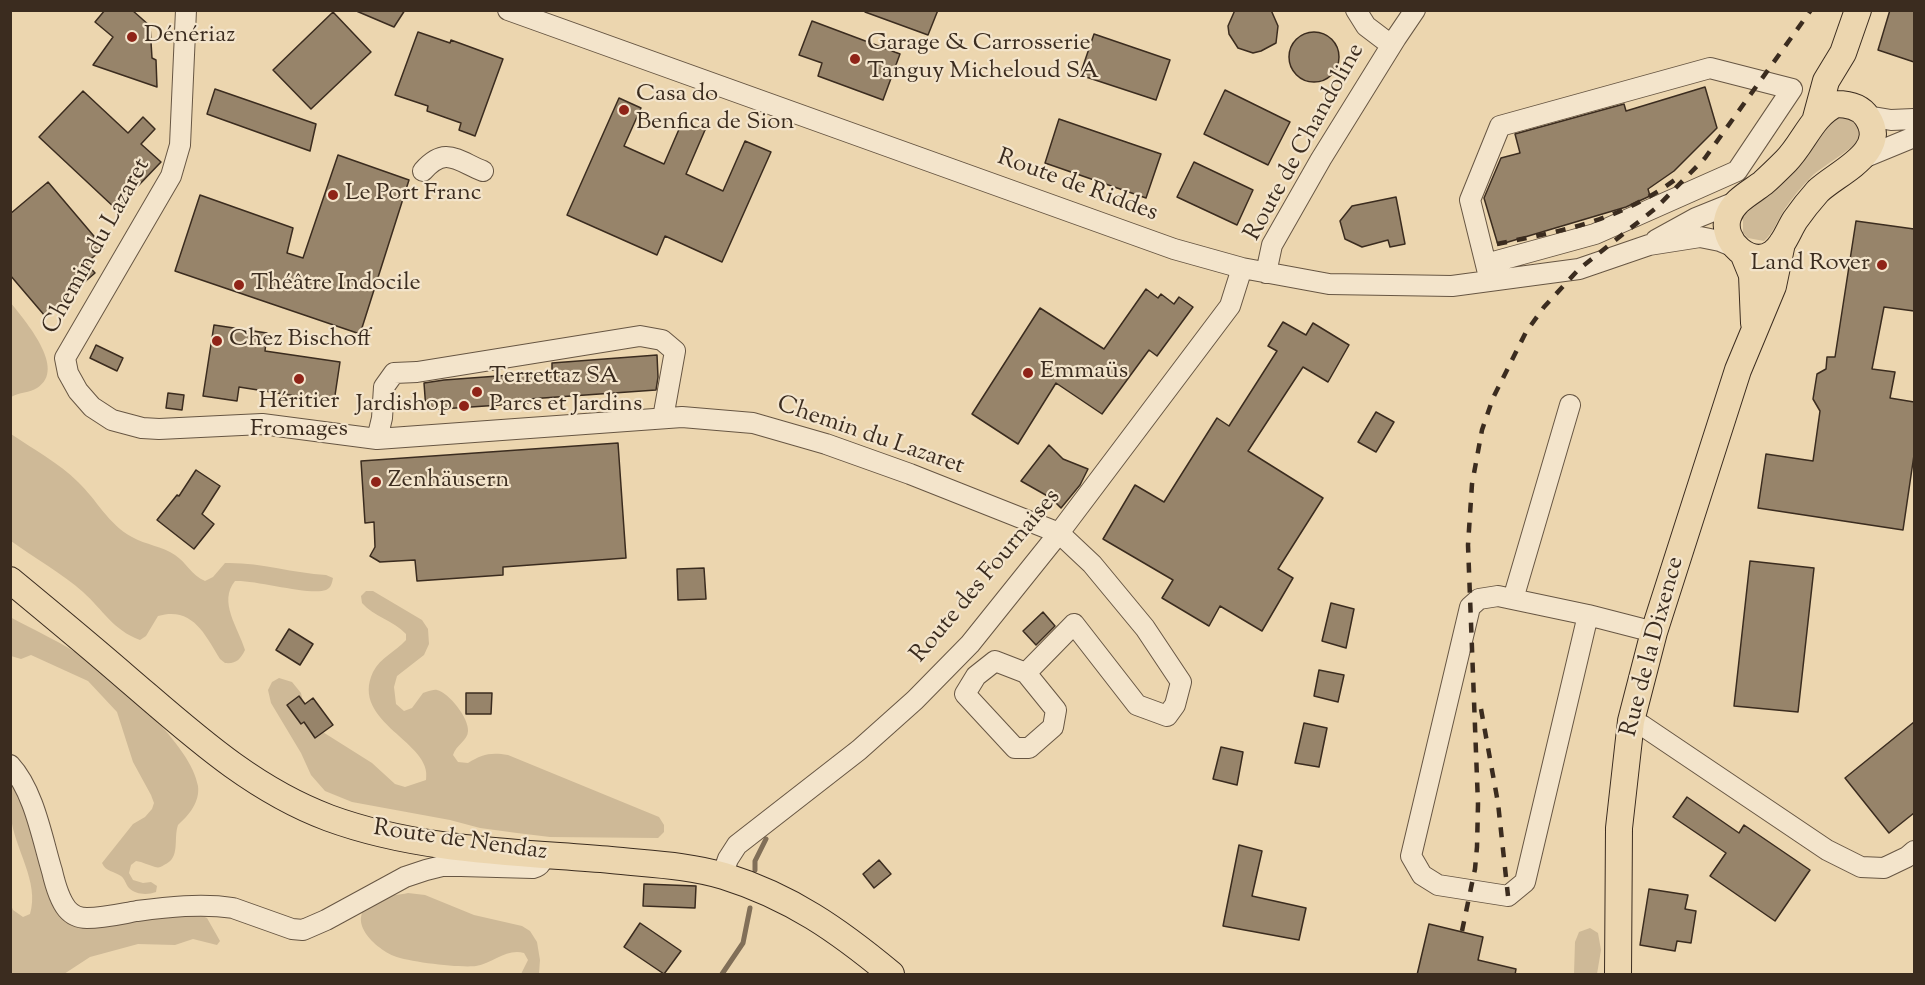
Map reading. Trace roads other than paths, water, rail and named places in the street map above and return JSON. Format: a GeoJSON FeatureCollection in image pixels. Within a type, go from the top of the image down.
{"type":"FeatureCollection","features":[{"type":"Feature","properties":{"kind":"main road"},"geometry":{"type":"LineString","coordinates":[[1816,118],[1826,81],[1843,52],[1858,10]]}},
{"type":"Feature","properties":{"kind":"main road"},"geometry":{"type":"LineString","coordinates":[[1843,52],[1845,74],[1860,111],[1871,126],[1873,137],[1863,158]]}},
{"type":"Feature","properties":{"kind":"main road"},"geometry":{"type":"LineString","coordinates":[[1782,243],[1772,254],[1754,258],[1740,251],[1726,225],[1728,217],[1738,201],[1762,184],[1788,159],[1816,118],[1826,109],[1836,104],[1860,111]]}},
{"type":"Feature","properties":{"kind":"main road","name":"Rue de la Dixence"},"geometry":{"type":"LineString","coordinates":[[1618,975],[1619,828],[1631,721],[1654,632],[1738,370],[1773,286],[1782,243],[1794,220],[1818,191],[1863,158]]}},
{"type":"Feature","properties":{"kind":"main road","name":"Rue de la Dixence"},"geometry":{"type":"LineString","coordinates":[[1740,251],[1752,275],[1754,332]]}},
{"type":"Feature","properties":{"kind":"main road","name":"Route de Nendaz"},"geometry":{"type":"LineString","coordinates":[[10,580],[200,741],[255,782],[283,798],[331,819],[394,837],[426,842],[677,866],[725,867],[809,913],[855,945],[891,975]]}},
{"type":"Feature","properties":{"kind":"street","name":"Chemin du Lazaret"},"geometry":{"type":"LineString","coordinates":[[186,10],[180,145],[171,176],[65,358],[68,374],[92,407],[112,420],[127,425],[159,429],[262,424],[377,439],[682,417],[753,423],[826,444],[1059,533]]}},
{"type":"Feature","properties":{"kind":"street","name":"Route de Riddes"},"geometry":{"type":"LineString","coordinates":[[508,10],[1174,249],[1266,273],[1329,284],[1452,286],[1488,272],[1579,269],[1649,245],[1700,237],[1720,241],[1740,251]]}},
{"type":"Feature","properties":{"kind":"street"},"geometry":{"type":"LineString","coordinates":[[1356,10],[1366,26],[1391,45]]}},
{"type":"Feature","properties":{"kind":"street","name":"Route de Chandoline"},"geometry":{"type":"LineString","coordinates":[[1266,273],[1272,245],[1414,10]]}},
{"type":"Feature","properties":{"kind":"street"},"geometry":{"type":"LineString","coordinates":[[1710,68],[1792,89],[1737,171],[1595,234],[1488,272],[1470,200],[1500,126],[1710,68]]}},
{"type":"Feature","properties":{"kind":"street"},"geometry":{"type":"LineString","coordinates":[[1860,111],[1891,120],[1914,119]]}},
{"type":"Feature","properties":{"kind":"street"},"geometry":{"type":"LineString","coordinates":[[1863,158],[1914,137]]}},
{"type":"Feature","properties":{"kind":"street"},"geometry":{"type":"LineString","coordinates":[[423,171],[434,159],[447,156],[483,171]]}},
{"type":"Feature","properties":{"kind":"street","name":"Route de Riddes"},"geometry":{"type":"LineString","coordinates":[[1649,245],[1695,218],[1738,201]]}},
{"type":"Feature","properties":{"kind":"street","name":"Route des Fournaises"},"geometry":{"type":"LineString","coordinates":[[725,867],[737,845],[859,750],[970,644],[1059,533],[1230,306],[1242,268]]}},
{"type":"Feature","properties":{"kind":"street"},"geometry":{"type":"LineString","coordinates":[[377,439],[382,418],[384,387],[394,373],[417,372],[640,336],[662,340],[675,351],[663,418]]}},
{"type":"Feature","properties":{"kind":"street"},"geometry":{"type":"LineString","coordinates":[[1513,599],[1570,405]]}},
{"type":"Feature","properties":{"kind":"street"},"geometry":{"type":"LineString","coordinates":[[1026,673],[1074,624],[1137,705],[1167,716],[1175,705],[1181,682],[1145,628],[1092,564],[1059,533]]}},
{"type":"Feature","properties":{"kind":"street"},"geometry":{"type":"LineString","coordinates":[[1588,615],[1525,882],[1508,896],[1438,885],[1422,875],[1411,856],[1470,607],[1479,599],[1498,596],[1588,615],[1654,632]]}},
{"type":"Feature","properties":{"kind":"street"},"geometry":{"type":"LineString","coordinates":[[995,661],[1026,673],[1056,710],[1053,727],[1029,748],[1015,748],[965,694],[976,676],[995,661]]}},
{"type":"Feature","properties":{"kind":"street"},"geometry":{"type":"LineString","coordinates":[[1631,721],[1646,728],[1827,850],[1862,867],[1884,868],[1914,851]]}},
{"type":"Feature","properties":{"kind":"street"},"geometry":{"type":"LineString","coordinates":[[10,765],[24,786],[39,826],[60,898],[70,912],[80,917],[102,917],[184,907],[223,906],[292,929],[302,930],[317,925],[394,882],[417,872],[442,866],[533,868],[542,862],[543,854]]}},
{"type":"Feature","properties":{"kind":"waterway"},"geometry":{"type":"LineString","coordinates":[[755,870],[755,861],[766,839]]}},
{"type":"Feature","properties":{"kind":"waterway"},"geometry":{"type":"LineString","coordinates":[[722,974],[743,943],[750,908]]}},
{"type":"Feature","properties":{"kind":"railway"},"geometry":{"type":"LineString","coordinates":[[1462,931],[1475,869],[1478,804],[1468,545],[1472,484],[1482,430],[1493,398],[1526,332],[1544,307],[1579,269],[1656,208],[1705,158],[1811,10]]}},
{"type":"Feature","properties":{"kind":"railway"},"geometry":{"type":"LineString","coordinates":[[1497,244],[1570,228],[1614,214],[1636,204],[1680,176]]}},
{"type":"Feature","properties":{"kind":"railway"},"geometry":{"type":"LineString","coordinates":[[1481,709],[1498,803],[1508,896]]}},
{"type":"Feature","properties":{"kind":"place","name":"Dénériaz"},"geometry":{"type":"Point","coordinates":[132,37]}},
{"type":"Feature","properties":{"kind":"place","name":"Garage & Carrosserie Tanguy Micheloud SA"},"geometry":{"type":"Point","coordinates":[855,59]}},
{"type":"Feature","properties":{"kind":"place","name":"Casa do Benfica de Sion"},"geometry":{"type":"Point","coordinates":[624,110]}},
{"type":"Feature","properties":{"kind":"place","name":"Le Port Franc"},"geometry":{"type":"Point","coordinates":[333,195]}},
{"type":"Feature","properties":{"kind":"place","name":"Land Rover"},"geometry":{"type":"Point","coordinates":[1882,265]}},
{"type":"Feature","properties":{"kind":"place","name":"Théâtre Indocile"},"geometry":{"type":"Point","coordinates":[239,285]}},
{"type":"Feature","properties":{"kind":"place","name":"Chez Bischoff"},"geometry":{"type":"Point","coordinates":[217,341]}},
{"type":"Feature","properties":{"kind":"place","name":"Emmaüs"},"geometry":{"type":"Point","coordinates":[1028,373]}},
{"type":"Feature","properties":{"kind":"place","name":"Héritier Fromages"},"geometry":{"type":"Point","coordinates":[299,379]}},
{"type":"Feature","properties":{"kind":"place","name":"Terrettaz SA Parcs et Jardins"},"geometry":{"type":"Point","coordinates":[477,392]}},
{"type":"Feature","properties":{"kind":"place","name":"Jardishop"},"geometry":{"type":"Point","coordinates":[464,406]}},
{"type":"Feature","properties":{"kind":"place","name":"Zenhäusern"},"geometry":{"type":"Point","coordinates":[376,482]}}]}
